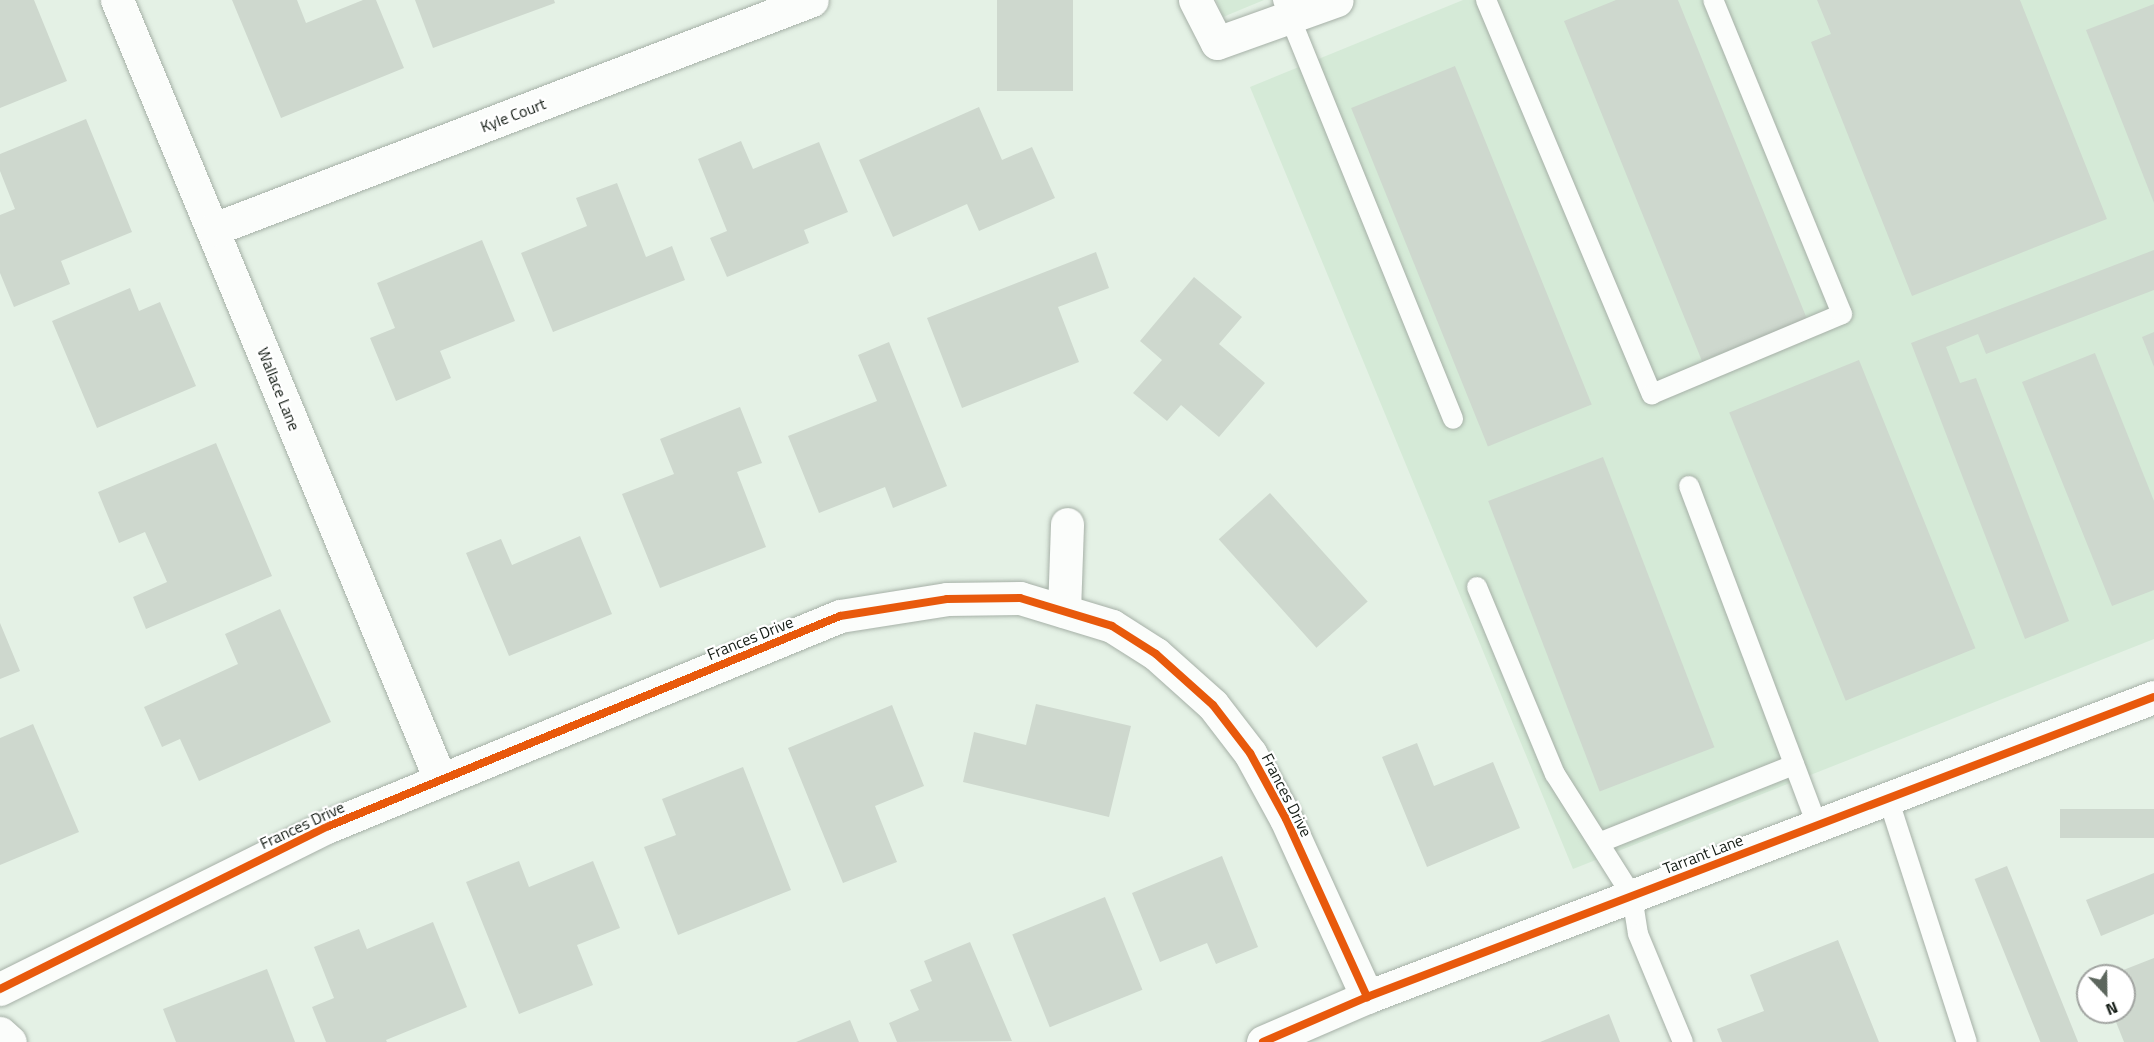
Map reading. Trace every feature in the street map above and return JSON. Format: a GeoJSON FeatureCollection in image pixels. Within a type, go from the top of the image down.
{"type":"FeatureCollection","features":[{"type":"Feature","properties":{"kind":"street","name":"Wallace Lane"},"geometry":{"type":"LineString","coordinates":[[117,0],[214,229],[440,779]]}},
{"type":"Feature","properties":{"kind":"street","name":"Kyle Court"},"geometry":{"type":"LineString","coordinates":[[214,229],[813,0]]}},
{"type":"Feature","properties":{"kind":"street"},"geometry":{"type":"LineString","coordinates":[[1196,0],[1217,43],[1287,9],[1337,0]]}},
{"type":"Feature","properties":{"kind":"street"},"geometry":{"type":"LineString","coordinates":[[1064,611],[1067,524]]}},
{"type":"Feature","properties":{"kind":"street","name":"Frances Drive"},"geometry":{"type":"LineString","coordinates":[[0,989],[329,826],[840,615],[947,599],[1020,598],[1112,626],[1156,654],[1219,713],[1250,753],[1287,819],[1367,997]]}},
{"type":"Feature","properties":{"kind":"street","name":"Tarrant Lane"},"geometry":{"type":"LineString","coordinates":[[1263,1042],[1367,997],[2154,697]]}},
{"type":"Feature","properties":{"kind":"street"},"geometry":{"type":"LineString","coordinates":[[0,1033],[10,1042]]}},
{"type":"Feature","properties":{"kind":"lane"},"geometry":{"type":"LineString","coordinates":[[1486,0],[1652,394],[1842,314],[1713,0]]}},
{"type":"Feature","properties":{"kind":"lane"},"geometry":{"type":"LineString","coordinates":[[1287,9],[1454,419]]}},
{"type":"Feature","properties":{"kind":"lane"},"geometry":{"type":"LineString","coordinates":[[1689,486],[1817,825]]}},
{"type":"Feature","properties":{"kind":"lane"},"geometry":{"type":"LineString","coordinates":[[1477,587],[1555,774],[1601,842],[1632,896],[1638,934],[1683,1042]]}},
{"type":"Feature","properties":{"kind":"lane"},"geometry":{"type":"LineString","coordinates":[[1601,842],[1794,765]]}},
{"type":"Feature","properties":{"kind":"lane"},"geometry":{"type":"LineString","coordinates":[[1888,798],[1967,1042]]}},
{"type":"Feature","properties":{"kind":"shaded area"},"geometry":{"type":"Polygon","coordinates":[[[1216,0],[1264,0],[1223,17],[1216,0]]]}},
{"type":"Feature","properties":{"kind":"shaded area"},"geometry":{"type":"Polygon","coordinates":[[[1463,0],[2154,0],[2154,639],[1573,869],[1250,87],[1463,0]]]}},
{"type":"Feature","properties":{"kind":"building"},"geometry":{"type":"Polygon","coordinates":[[[0,0],[34,0],[67,81],[0,108],[0,0]]]}},
{"type":"Feature","properties":{"kind":"building"},"geometry":{"type":"Polygon","coordinates":[[[232,0],[297,0],[306,23],[363,0],[376,0],[404,68],[281,118],[232,0]]]}},
{"type":"Feature","properties":{"kind":"building"},"geometry":{"type":"Polygon","coordinates":[[[415,0],[554,0],[555,3],[433,48],[415,0]]]}},
{"type":"Feature","properties":{"kind":"building"},"geometry":{"type":"Polygon","coordinates":[[[997,0],[1073,0],[1073,91],[997,91],[997,0]]]}},
{"type":"Feature","properties":{"kind":"building"},"geometry":{"type":"Polygon","coordinates":[[[1616,0],[1678,0],[1807,319],[1702,361],[1564,21],[1616,0]]]}},
{"type":"Feature","properties":{"kind":"building"},"geometry":{"type":"Polygon","coordinates":[[[1817,0],[2020,0],[2107,219],[1912,296],[1811,42],[1831,34],[1817,0]]]}},
{"type":"Feature","properties":{"kind":"building"},"geometry":{"type":"Polygon","coordinates":[[[2154,4],[2154,203],[2086,30],[2154,4]]]}},
{"type":"Feature","properties":{"kind":"building"},"geometry":{"type":"Polygon","coordinates":[[[1455,66],[1592,404],[1488,446],[1351,108],[1455,66]]]}},
{"type":"Feature","properties":{"kind":"building"},"geometry":{"type":"Polygon","coordinates":[[[979,107],[1002,160],[1032,147],[1055,198],[979,231],[967,204],[893,237],[859,160],[979,107]]]}},
{"type":"Feature","properties":{"kind":"building"},"geometry":{"type":"Polygon","coordinates":[[[86,119],[132,232],[61,261],[70,284],[14,307],[0,273],[0,215],[15,209],[0,171],[0,154],[86,119]]]}},
{"type":"Feature","properties":{"kind":"building"},"geometry":{"type":"Polygon","coordinates":[[[741,141],[753,169],[819,142],[848,212],[804,230],[809,243],[727,277],[710,238],[727,231],[698,159],[741,141]]]}},
{"type":"Feature","properties":{"kind":"building"},"geometry":{"type":"Polygon","coordinates":[[[617,183],[646,257],[672,246],[685,280],[553,332],[521,253],[587,226],[576,198],[617,183]]]}},
{"type":"Feature","properties":{"kind":"building"},"geometry":{"type":"Polygon","coordinates":[[[482,240],[515,321],[440,351],[451,378],[396,401],[370,338],[395,328],[377,283],[482,240]]]}},
{"type":"Feature","properties":{"kind":"building"},"geometry":{"type":"Polygon","coordinates":[[[2154,250],[2154,290],[1986,354],[1978,334],[1946,347],[1960,383],[1976,378],[2069,621],[2025,639],[1911,343],[2154,250]]]}},
{"type":"Feature","properties":{"kind":"building"},"geometry":{"type":"Polygon","coordinates":[[[1096,252],[1109,288],[1058,307],[1079,362],[962,408],[927,318],[1096,252]]]}},
{"type":"Feature","properties":{"kind":"building"},"geometry":{"type":"Polygon","coordinates":[[[1194,277],[1242,317],[1219,344],[1265,383],[1219,437],[1181,405],[1167,421],[1133,393],[1162,360],[1140,341],[1194,277]]]}},
{"type":"Feature","properties":{"kind":"building"},"geometry":{"type":"Polygon","coordinates":[[[130,288],[139,311],[160,302],[196,386],[97,428],[52,321],[130,288]]]}},
{"type":"Feature","properties":{"kind":"building"},"geometry":{"type":"Polygon","coordinates":[[[2154,332],[2154,367],[2142,337],[2154,332]]]}},
{"type":"Feature","properties":{"kind":"building"},"geometry":{"type":"Polygon","coordinates":[[[889,342],[947,486],[893,508],[885,487],[819,513],[788,436],[877,401],[858,355],[889,342]]]}},
{"type":"Feature","properties":{"kind":"building"},"geometry":{"type":"Polygon","coordinates":[[[2095,353],[2154,501],[2154,590],[2112,606],[2022,382],[2095,353]]]}},
{"type":"Feature","properties":{"kind":"building"},"geometry":{"type":"Polygon","coordinates":[[[1859,360],[1976,648],[1846,701],[1729,412],[1859,360]]]}},
{"type":"Feature","properties":{"kind":"building"},"geometry":{"type":"Polygon","coordinates":[[[740,407],[762,463],[737,472],[766,547],[660,588],[622,494],[674,474],[660,439],[740,407]]]}},
{"type":"Feature","properties":{"kind":"building"},"geometry":{"type":"Polygon","coordinates":[[[216,443],[272,576],[146,629],[133,597],[167,582],[145,532],[119,543],[98,492],[216,443]]]}},
{"type":"Feature","properties":{"kind":"building"},"geometry":{"type":"Polygon","coordinates":[[[1603,457],[1714,747],[1600,791],[1488,501],[1603,457]]]}},
{"type":"Feature","properties":{"kind":"building"},"geometry":{"type":"Polygon","coordinates":[[[1270,493],[1368,601],[1316,648],[1219,539],[1270,493]]]}},
{"type":"Feature","properties":{"kind":"building"},"geometry":{"type":"Polygon","coordinates":[[[580,536],[612,614],[509,656],[466,553],[501,539],[512,565],[580,536]]]}},
{"type":"Feature","properties":{"kind":"building"},"geometry":{"type":"Polygon","coordinates":[[[280,609],[331,722],[199,781],[180,739],[162,747],[144,707],[238,664],[225,634],[280,609]]]}},
{"type":"Feature","properties":{"kind":"building"},"geometry":{"type":"Polygon","coordinates":[[[0,623],[20,671],[0,679],[0,623]]]}},
{"type":"Feature","properties":{"kind":"building"},"geometry":{"type":"Polygon","coordinates":[[[1036,704],[1131,726],[1109,817],[963,782],[974,732],[1026,745],[1036,704]]]}},
{"type":"Feature","properties":{"kind":"building"},"geometry":{"type":"Polygon","coordinates":[[[892,705],[924,786],[875,806],[897,862],[843,883],[788,748],[892,705]]]}},
{"type":"Feature","properties":{"kind":"building"},"geometry":{"type":"Polygon","coordinates":[[[33,724],[79,832],[0,865],[0,738],[33,724]]]}},
{"type":"Feature","properties":{"kind":"building"},"geometry":{"type":"Polygon","coordinates":[[[1417,743],[1434,786],[1493,762],[1520,828],[1427,867],[1382,757],[1417,743]]]}},
{"type":"Feature","properties":{"kind":"building"},"geometry":{"type":"Polygon","coordinates":[[[743,767],[791,890],[678,935],[644,847],[676,835],[662,799],[743,767]]]}},
{"type":"Feature","properties":{"kind":"building"},"geometry":{"type":"Polygon","coordinates":[[[2060,809],[2154,809],[2154,838],[2060,838],[2060,809]]]}},
{"type":"Feature","properties":{"kind":"building"},"geometry":{"type":"Polygon","coordinates":[[[1222,856],[1258,947],[1216,964],[1207,943],[1160,962],[1132,893],[1222,856]]]}},
{"type":"Feature","properties":{"kind":"building"},"geometry":{"type":"Polygon","coordinates":[[[519,861],[529,887],[593,861],[620,928],[577,945],[593,985],[519,1014],[466,882],[519,861]]]}},
{"type":"Feature","properties":{"kind":"building"},"geometry":{"type":"Polygon","coordinates":[[[2007,866],[2078,1042],[2040,1042],[1975,879],[2007,866]]]}},
{"type":"Feature","properties":{"kind":"building"},"geometry":{"type":"Polygon","coordinates":[[[2154,873],[2154,914],[2101,936],[2086,900],[2154,873]]]}},
{"type":"Feature","properties":{"kind":"building"},"geometry":{"type":"Polygon","coordinates":[[[1105,897],[1142,990],[1050,1027],[1012,934],[1105,897]]]}},
{"type":"Feature","properties":{"kind":"building"},"geometry":{"type":"Polygon","coordinates":[[[433,922],[467,1007],[386,1040],[387,1042],[326,1042],[312,1007],[334,998],[314,947],[359,929],[367,949],[433,922]]]}},
{"type":"Feature","properties":{"kind":"building"},"geometry":{"type":"Polygon","coordinates":[[[1838,940],[1879,1042],[1722,1042],[1717,1029],[1764,1011],[1750,975],[1838,940]]]}},
{"type":"Feature","properties":{"kind":"building"},"geometry":{"type":"Polygon","coordinates":[[[970,942],[1012,1041],[897,1042],[889,1023],[919,1010],[910,990],[932,981],[924,961],[970,942]]]}},
{"type":"Feature","properties":{"kind":"building"},"geometry":{"type":"Polygon","coordinates":[[[2154,958],[2154,1042],[2124,1042],[2117,1024],[2136,1024],[2136,965],[2154,958]]]}},
{"type":"Feature","properties":{"kind":"building"},"geometry":{"type":"Polygon","coordinates":[[[267,969],[295,1042],[176,1042],[163,1009],[267,969]]]}},
{"type":"Feature","properties":{"kind":"building"},"geometry":{"type":"Polygon","coordinates":[[[1609,1014],[1620,1042],[1540,1042],[1609,1014]]]}},
{"type":"Feature","properties":{"kind":"building"},"geometry":{"type":"Polygon","coordinates":[[[850,1020],[859,1042],[796,1042],[850,1020]]]}},
{"type":"Feature","properties":{"kind":"cycle path"},"geometry":{"type":"LineString","coordinates":[[0,989],[329,826],[840,616],[947,599],[1020,598],[1112,626],[1156,654],[1213,705],[1250,753],[1286,819],[1367,997]]}},
{"type":"Feature","properties":{"kind":"cycle path"},"geometry":{"type":"LineString","coordinates":[[1263,1042],[1367,997],[2154,697]]}}]}
